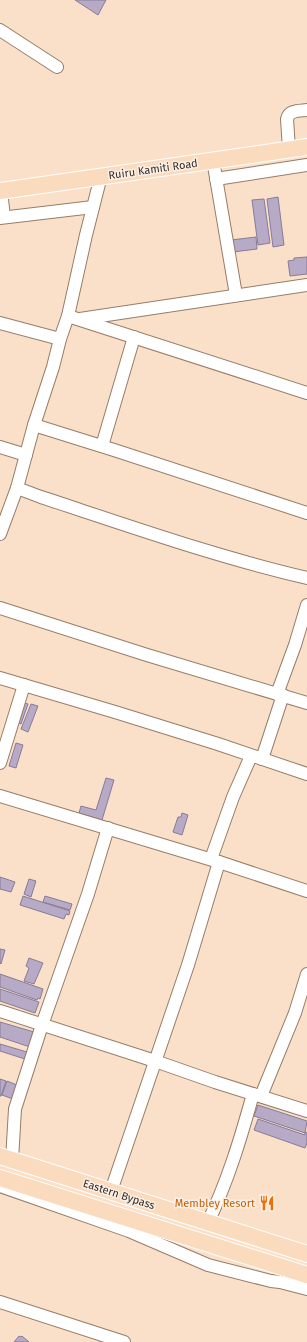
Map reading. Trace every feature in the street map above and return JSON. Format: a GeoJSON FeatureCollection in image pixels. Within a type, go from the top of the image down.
{"type":"FeatureCollection","features":[{"type":"Feature","properties":{"kind":"main road","name":"Ruiru Kamiti Road"},"geometry":{"type":"LineString","coordinates":[[1,191],[307,147]]}},
{"type":"Feature","properties":{"kind":"main road","name":"Eastern Bypass"},"geometry":{"type":"LineString","coordinates":[[6,1158],[307,1254]]}},
{"type":"Feature","properties":{"kind":"main road","name":"Eastern Bypass"},"geometry":{"type":"LineString","coordinates":[[0,1178],[307,1275]]}},
{"type":"Feature","properties":{"kind":"street"},"geometry":{"type":"LineString","coordinates":[[0,30],[57,67]]}},
{"type":"Feature","properties":{"kind":"street"},"geometry":{"type":"LineString","coordinates":[[289,149],[288,115],[290,113],[307,110]]}},
{"type":"Feature","properties":{"kind":"street"},"geometry":{"type":"LineString","coordinates":[[213,160],[236,295]]}},
{"type":"Feature","properties":{"kind":"street"},"geometry":{"type":"LineString","coordinates":[[216,179],[307,165]]}},
{"type":"Feature","properties":{"kind":"street"},"geometry":{"type":"LineString","coordinates":[[0,534],[17,488],[60,339],[72,318],[93,207],[101,176]]}},
{"type":"Feature","properties":{"kind":"street"},"geometry":{"type":"LineString","coordinates":[[1,191],[2,217],[93,207]]}},
{"type":"Feature","properties":{"kind":"street"},"geometry":{"type":"LineString","coordinates":[[72,318],[307,285]]}},
{"type":"Feature","properties":{"kind":"street"},"geometry":{"type":"LineString","coordinates":[[72,318],[307,393]]}},
{"type":"Feature","properties":{"kind":"street"},"geometry":{"type":"LineString","coordinates":[[0,323],[60,339]]}},
{"type":"Feature","properties":{"kind":"street"},"geometry":{"type":"LineString","coordinates":[[102,446],[134,337]]}},
{"type":"Feature","properties":{"kind":"street"},"geometry":{"type":"LineString","coordinates":[[34,425],[307,513]]}},
{"type":"Feature","properties":{"kind":"street"},"geometry":{"type":"LineString","coordinates":[[0,447],[26,455]]}},
{"type":"Feature","properties":{"kind":"street"},"geometry":{"type":"LineString","coordinates":[[17,488],[193,547],[266,569],[307,578]]}},
{"type":"Feature","properties":{"kind":"street"},"geometry":{"type":"LineString","coordinates":[[111,1191],[188,965],[215,860],[233,798],[257,758],[280,694],[307,605]]}},
{"type":"Feature","properties":{"kind":"street"},"geometry":{"type":"LineString","coordinates":[[0,608],[307,703]]}},
{"type":"Feature","properties":{"kind":"street"},"geometry":{"type":"LineString","coordinates":[[0,678],[218,744],[307,774]]}},
{"type":"Feature","properties":{"kind":"street"},"geometry":{"type":"LineString","coordinates":[[0,764],[24,685]]}},
{"type":"Feature","properties":{"kind":"street"},"geometry":{"type":"LineString","coordinates":[[0,796],[215,860],[307,891]]}},
{"type":"Feature","properties":{"kind":"street"},"geometry":{"type":"LineString","coordinates":[[6,1158],[15,1109],[42,1025],[88,894],[108,828]]}},
{"type":"Feature","properties":{"kind":"street"},"geometry":{"type":"LineString","coordinates":[[208,1222],[221,1196],[244,1127],[257,1095],[295,1013],[307,974]]}},
{"type":"Feature","properties":{"kind":"street"},"geometry":{"type":"LineString","coordinates":[[0,1011],[155,1061],[214,1082],[307,1111]]}},
{"type":"Feature","properties":{"kind":"street"},"geometry":{"type":"LineString","coordinates":[[0,1186],[129,1231],[208,1265],[271,1282],[280,1282],[307,1289]]}},
{"type":"Feature","properties":{"kind":"street"},"geometry":{"type":"LineString","coordinates":[[0,1302],[124,1342]]}},
{"type":"Feature","properties":{"kind":"building"},"geometry":{"type":"Polygon","coordinates":[[[75,0],[106,0],[98,15],[75,0]]]}},
{"type":"Feature","properties":{"kind":"building"},"geometry":{"type":"Polygon","coordinates":[[[278,197],[284,245],[273,247],[267,199],[278,197]]]}},
{"type":"Feature","properties":{"kind":"building"},"geometry":{"type":"Polygon","coordinates":[[[264,199],[270,243],[258,245],[252,200],[264,199]]]}},
{"type":"Feature","properties":{"kind":"building"},"geometry":{"type":"Polygon","coordinates":[[[256,237],[257,249],[233,252],[231,240],[256,237]]]}},
{"type":"Feature","properties":{"kind":"building"},"geometry":{"type":"Polygon","coordinates":[[[307,257],[307,274],[290,276],[288,261],[294,260],[294,258],[307,257]]]}},
{"type":"Feature","properties":{"kind":"building"},"geometry":{"type":"Polygon","coordinates":[[[22,702],[28,704],[21,724],[15,721],[22,702]]]}},
{"type":"Feature","properties":{"kind":"building"},"geometry":{"type":"Polygon","coordinates":[[[31,704],[38,706],[28,732],[21,729],[31,704]]]}},
{"type":"Feature","properties":{"kind":"building"},"geometry":{"type":"Polygon","coordinates":[[[16,743],[23,745],[16,768],[9,766],[16,743]]]}},
{"type":"Feature","properties":{"kind":"building"},"geometry":{"type":"Polygon","coordinates":[[[106,778],[114,780],[102,820],[79,813],[81,806],[96,810],[106,778]]]}},
{"type":"Feature","properties":{"kind":"building"},"geometry":{"type":"Polygon","coordinates":[[[182,813],[188,815],[182,835],[173,832],[178,817],[181,817],[182,813]]]}},
{"type":"Feature","properties":{"kind":"building"},"geometry":{"type":"Polygon","coordinates":[[[0,877],[15,882],[11,892],[0,889],[0,877]]]}},
{"type":"Feature","properties":{"kind":"building"},"geometry":{"type":"Polygon","coordinates":[[[29,879],[36,881],[31,897],[24,894],[29,879]]]}},
{"type":"Feature","properties":{"kind":"building"},"geometry":{"type":"Polygon","coordinates":[[[23,896],[70,911],[69,915],[66,914],[64,919],[20,905],[23,896]]]}},
{"type":"Feature","properties":{"kind":"building"},"geometry":{"type":"Polygon","coordinates":[[[45,896],[72,904],[70,910],[43,902],[45,896]]]}},
{"type":"Feature","properties":{"kind":"building"},"geometry":{"type":"Polygon","coordinates":[[[0,949],[5,950],[1,964],[0,963],[0,949]]]}},
{"type":"Feature","properties":{"kind":"building"},"geometry":{"type":"Polygon","coordinates":[[[29,958],[43,963],[34,984],[24,981],[29,968],[26,966],[29,958]]]}},
{"type":"Feature","properties":{"kind":"building"},"geometry":{"type":"Polygon","coordinates":[[[0,974],[43,989],[40,999],[38,998],[37,1000],[0,987],[0,974]]]}},
{"type":"Feature","properties":{"kind":"building"},"geometry":{"type":"Polygon","coordinates":[[[0,989],[39,1002],[35,1013],[0,1001],[0,989]]]}},
{"type":"Feature","properties":{"kind":"building"},"geometry":{"type":"Polygon","coordinates":[[[0,1022],[34,1032],[30,1047],[0,1037],[0,1022]]]}},
{"type":"Feature","properties":{"kind":"building"},"geometry":{"type":"Polygon","coordinates":[[[0,1044],[27,1052],[25,1059],[0,1051],[0,1044]]]}},
{"type":"Feature","properties":{"kind":"building"},"geometry":{"type":"Polygon","coordinates":[[[0,1079],[6,1081],[1,1096],[0,1096],[0,1079]]]}},
{"type":"Feature","properties":{"kind":"building"},"geometry":{"type":"Polygon","coordinates":[[[7,1081],[17,1085],[13,1099],[2,1095],[7,1081]]]}},
{"type":"Feature","properties":{"kind":"building"},"geometry":{"type":"Polygon","coordinates":[[[258,1105],[307,1121],[305,1133],[254,1116],[258,1105]]]}},
{"type":"Feature","properties":{"kind":"building"},"geometry":{"type":"Polygon","coordinates":[[[258,1119],[305,1135],[305,1132],[307,1133],[307,1143],[305,1148],[254,1130],[258,1119]]]}},
{"type":"Feature","properties":{"kind":"building"},"geometry":{"type":"Polygon","coordinates":[[[19,1336],[22,1336],[29,1342],[14,1342],[19,1336]]]}},
{"type":"Feature","properties":{"kind":"place","name":"Membley Resort"},"geometry":{"type":"Point","coordinates":[267,1203]}}]}
